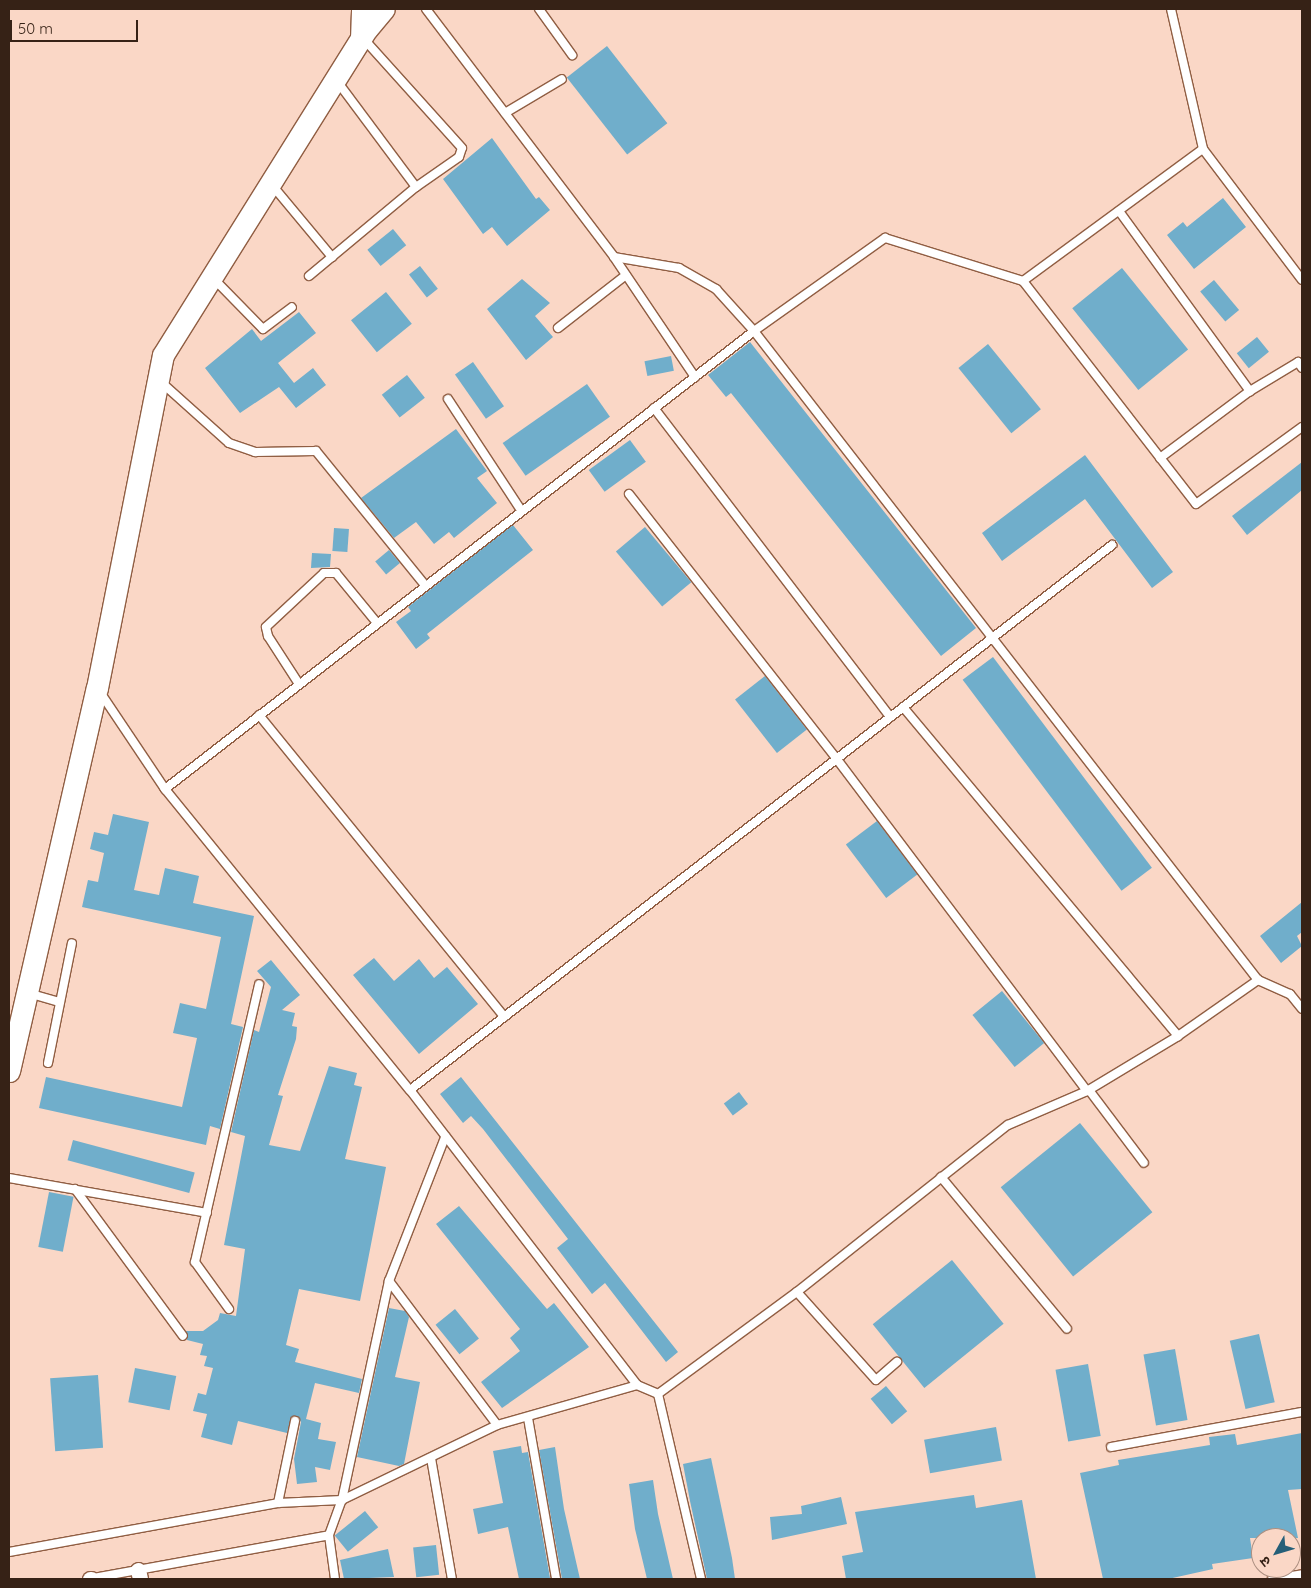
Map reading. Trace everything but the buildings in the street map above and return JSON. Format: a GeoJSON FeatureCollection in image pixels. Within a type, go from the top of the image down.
{"type":"FeatureCollection","features":[{"type":"Feature","properties":{"kind":"street"},"geometry":{"type":"LineString","coordinates":[[361,38],[362,9]]}},
{"type":"Feature","properties":{"kind":"street"},"geometry":{"type":"LineString","coordinates":[[9,1071],[97,688],[164,355],[361,38],[384,9]]}},
{"type":"Feature","properties":{"kind":"lane"},"geometry":{"type":"LineString","coordinates":[[426,9],[614,257],[695,377]]}},
{"type":"Feature","properties":{"kind":"lane"},"geometry":{"type":"LineString","coordinates":[[539,9],[572,55]]}},
{"type":"Feature","properties":{"kind":"lane"},"geometry":{"type":"LineString","coordinates":[[1171,9],[1203,148],[1302,280]]}},
{"type":"Feature","properties":{"kind":"lane"},"geometry":{"type":"LineString","coordinates":[[309,276],[416,187],[459,157],[462,148],[361,38]]}},
{"type":"Feature","properties":{"kind":"lane"},"geometry":{"type":"LineString","coordinates":[[336,79],[416,187]]}},
{"type":"Feature","properties":{"kind":"lane"},"geometry":{"type":"LineString","coordinates":[[505,113],[562,79]]}},
{"type":"Feature","properties":{"kind":"lane"},"geometry":{"type":"LineString","coordinates":[[1024,281],[1203,148]]}},
{"type":"Feature","properties":{"kind":"lane"},"geometry":{"type":"LineString","coordinates":[[271,183],[332,257]]}},
{"type":"Feature","properties":{"kind":"lane"},"geometry":{"type":"LineString","coordinates":[[1119,211],[1250,391]]}},
{"type":"Feature","properties":{"kind":"lane"},"geometry":{"type":"LineString","coordinates":[[165,789],[521,510],[754,331],[884,238],[1024,281],[1196,504],[1302,427]]}},
{"type":"Feature","properties":{"kind":"lane"},"geometry":{"type":"LineString","coordinates":[[614,257],[679,268],[716,289],[754,331],[1258,980],[1290,994],[1302,1009]]}},
{"type":"Feature","properties":{"kind":"lane"},"geometry":{"type":"LineString","coordinates":[[558,328],[626,276]]}},
{"type":"Feature","properties":{"kind":"lane"},"geometry":{"type":"LineString","coordinates":[[212,277],[263,329],[292,307]]}},
{"type":"Feature","properties":{"kind":"lane"},"geometry":{"type":"LineString","coordinates":[[1160,458],[1250,391],[1298,362],[1302,368]]}},
{"type":"Feature","properties":{"kind":"lane"},"geometry":{"type":"LineString","coordinates":[[158,379],[229,443],[255,452],[316,451],[426,585]]}},
{"type":"Feature","properties":{"kind":"lane"},"geometry":{"type":"LineString","coordinates":[[448,399],[521,510]]}},
{"type":"Feature","properties":{"kind":"lane"},"geometry":{"type":"LineString","coordinates":[[654,408],[890,717]]}},
{"type":"Feature","properties":{"kind":"lane"},"geometry":{"type":"LineString","coordinates":[[629,494],[836,758],[1144,1163]]}},
{"type":"Feature","properties":{"kind":"lane"},"geometry":{"type":"LineString","coordinates":[[410,1090],[1112,544]]}},
{"type":"Feature","properties":{"kind":"lane"},"geometry":{"type":"LineString","coordinates":[[299,684],[268,636],[266,627],[324,573],[336,573],[377,623]]}},
{"type":"Feature","properties":{"kind":"lane"},"geometry":{"type":"LineString","coordinates":[[97,688],[165,789],[410,1090],[637,1385],[658,1394]]}},
{"type":"Feature","properties":{"kind":"lane"},"geometry":{"type":"LineString","coordinates":[[903,707],[1178,1036]]}},
{"type":"Feature","properties":{"kind":"lane"},"geometry":{"type":"LineString","coordinates":[[259,715],[504,1017]]}},
{"type":"Feature","properties":{"kind":"lane"},"geometry":{"type":"LineString","coordinates":[[48,1063],[72,943]]}},
{"type":"Feature","properties":{"kind":"lane"},"geometry":{"type":"LineString","coordinates":[[658,1394],[797,1292],[1008,1125],[1088,1090],[1178,1036],[1258,980]]}},
{"type":"Feature","properties":{"kind":"lane"},"geometry":{"type":"LineString","coordinates":[[229,1309],[195,1262],[259,984]]}},
{"type":"Feature","properties":{"kind":"lane"},"geometry":{"type":"LineString","coordinates":[[27,992],[60,1002]]}},
{"type":"Feature","properties":{"kind":"lane"},"geometry":{"type":"LineString","coordinates":[[335,1579],[329,1535],[342,1500],[389,1281],[445,1137]]}},
{"type":"Feature","properties":{"kind":"lane"},"geometry":{"type":"LineString","coordinates":[[941,1177],[1067,1329]]}},
{"type":"Feature","properties":{"kind":"lane"},"geometry":{"type":"LineString","coordinates":[[9,1178],[207,1213]]}},
{"type":"Feature","properties":{"kind":"lane"},"geometry":{"type":"LineString","coordinates":[[75,1189],[183,1336]]}},
{"type":"Feature","properties":{"kind":"lane"},"geometry":{"type":"LineString","coordinates":[[389,1281],[497,1425]]}},
{"type":"Feature","properties":{"kind":"lane"},"geometry":{"type":"LineString","coordinates":[[797,1292],[876,1380],[897,1362]]}},
{"type":"Feature","properties":{"kind":"lane"},"geometry":{"type":"LineString","coordinates":[[9,1552],[278,1504],[342,1500],[497,1425],[528,1418],[637,1385]]}},
{"type":"Feature","properties":{"kind":"lane"},"geometry":{"type":"LineString","coordinates":[[658,1394],[701,1579]]}},
{"type":"Feature","properties":{"kind":"lane"},"geometry":{"type":"LineString","coordinates":[[1110,1447],[1302,1412]]}},
{"type":"Feature","properties":{"kind":"lane"},"geometry":{"type":"LineString","coordinates":[[528,1418],[556,1579]]}},
{"type":"Feature","properties":{"kind":"lane"},"geometry":{"type":"LineString","coordinates":[[278,1504],[295,1421]]}},
{"type":"Feature","properties":{"kind":"lane"},"geometry":{"type":"LineString","coordinates":[[431,1458],[452,1579]]}},
{"type":"Feature","properties":{"kind":"lane"},"geometry":{"type":"LineString","coordinates":[[90,1579],[139,1575],[329,1535]]}},
{"type":"Feature","properties":{"kind":"lane"},"geometry":{"type":"LineString","coordinates":[[1272,1579],[1302,1574]]}}]}
